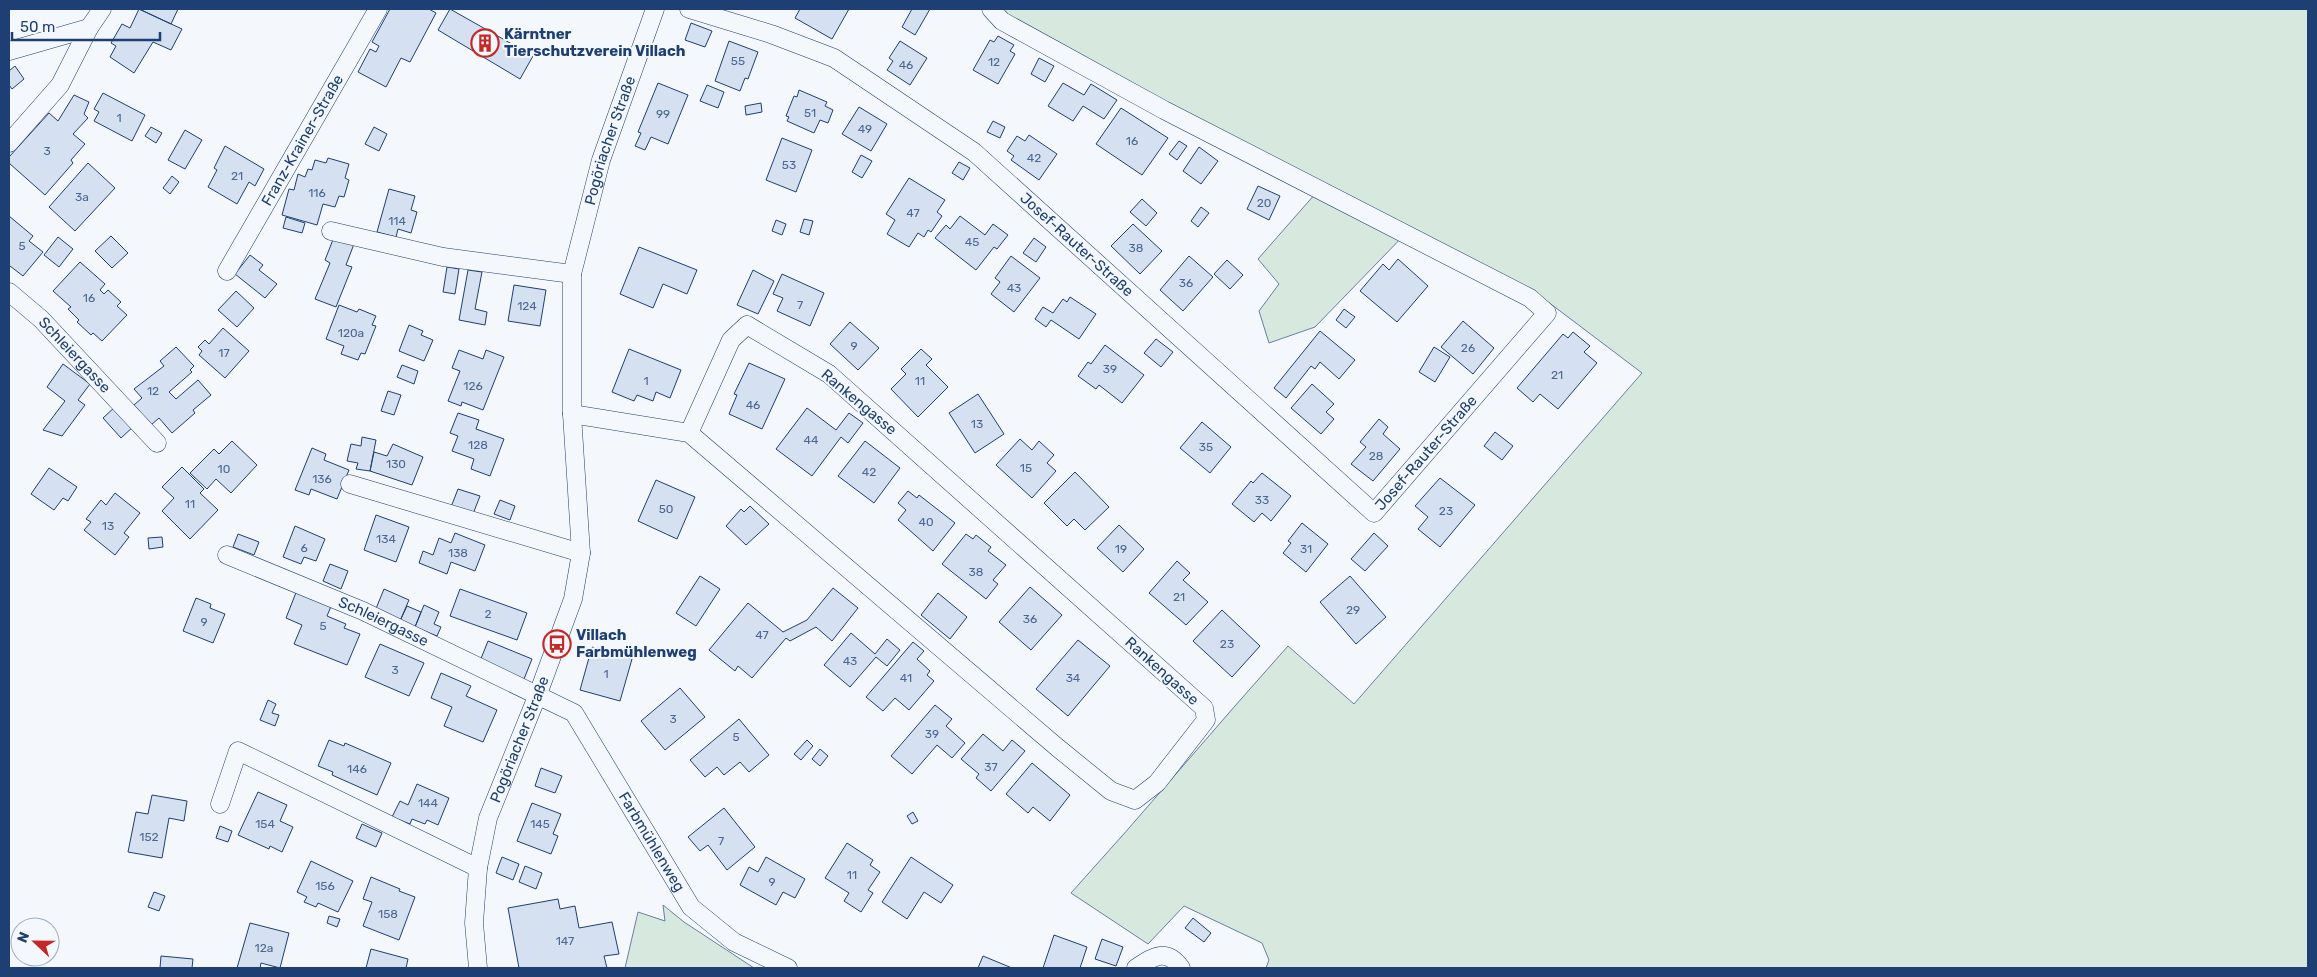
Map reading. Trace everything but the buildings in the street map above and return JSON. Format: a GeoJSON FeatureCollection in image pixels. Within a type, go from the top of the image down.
{"type":"FeatureCollection","features":[{"type":"Feature","properties":{"kind":"street"},"geometry":{"type":"LineString","coordinates":[[9,143],[60,85],[89,28],[102,9]]}},
{"type":"Feature","properties":{"kind":"street","name":"Franz-Krainer-Straße"},"geometry":{"type":"LineString","coordinates":[[227,271],[378,9]]}},
{"type":"Feature","properties":{"kind":"street","name":"Pogöriacher Straße"},"geometry":{"type":"LineString","coordinates":[[478,968],[474,923],[478,868],[488,818],[538,694],[573,599],[580,553],[572,414],[572,274],[601,160],[655,9]]}},
{"type":"Feature","properties":{"kind":"street","name":"Josef-Rauter-Straße"},"geometry":{"type":"LineString","coordinates":[[689,9],[771,34],[834,58],[974,152],[1374,513],[1547,313],[1530,298],[1155,105],[1002,21],[991,9]]}},
{"type":"Feature","properties":{"kind":"street"},"geometry":{"type":"LineString","coordinates":[[9,51],[89,28]]}},
{"type":"Feature","properties":{"kind":"street"},"geometry":{"type":"LineString","coordinates":[[331,231],[443,257],[572,274]]}},
{"type":"Feature","properties":{"kind":"street","name":"Schleiergasse"},"geometry":{"type":"LineString","coordinates":[[9,292],[41,319],[158,443]]}},
{"type":"Feature","properties":{"kind":"street","name":"Rankengasse"},"geometry":{"type":"LineString","coordinates":[[747,325],[829,374],[1204,708],[1206,720],[1157,783],[1135,800],[1111,791],[689,433],[731,340],[747,325]]}},
{"type":"Feature","properties":{"kind":"street"},"geometry":{"type":"LineString","coordinates":[[572,414],[689,433]]}},
{"type":"Feature","properties":{"kind":"street"},"geometry":{"type":"LineString","coordinates":[[350,484],[580,553]]}},
{"type":"Feature","properties":{"kind":"street","name":"Schleiergasse"},"geometry":{"type":"LineString","coordinates":[[227,555],[363,611],[538,694]]}},
{"type":"Feature","properties":{"kind":"street","name":"Farbmühlenweg"},"geometry":{"type":"LineString","coordinates":[[538,694],[574,713],[691,907],[734,942],[788,968]]}},
{"type":"Feature","properties":{"kind":"street"},"geometry":{"type":"LineString","coordinates":[[220,804],[238,751],[478,868]]}},
{"type":"Feature","properties":{"kind":"street"},"geometry":{"type":"LineString","coordinates":[[1136,968],[1154,956],[1166,956],[1175,960],[1181,968]]}},
{"type":"Feature","properties":{"kind":"shaded area"},"geometry":{"type":"Polygon","coordinates":[[[998,9],[2308,9],[2308,968],[1266,968],[1269,960],[1262,943],[1184,906],[1148,944],[1071,893],[1288,646],[1354,704],[1642,373],[1531,289],[1410,229],[1315,327],[1269,343],[1259,311],[1279,284],[1258,259],[1323,185],[1004,18],[998,9]]]}},
{"type":"Feature","properties":{"kind":"shaded area"},"geometry":{"type":"Polygon","coordinates":[[[663,905],[684,922],[754,968],[625,968],[638,912],[665,921],[663,905]]]}},
{"type":"Feature","properties":{"kind":"place","name":"Kärntner Tierschutzverein Villach"},"geometry":{"type":"Point","coordinates":[485,43]}},
{"type":"Feature","properties":{"kind":"place","name":"Villach Farbmühlenweg"},"geometry":{"type":"Point","coordinates":[557,644]}}]}
